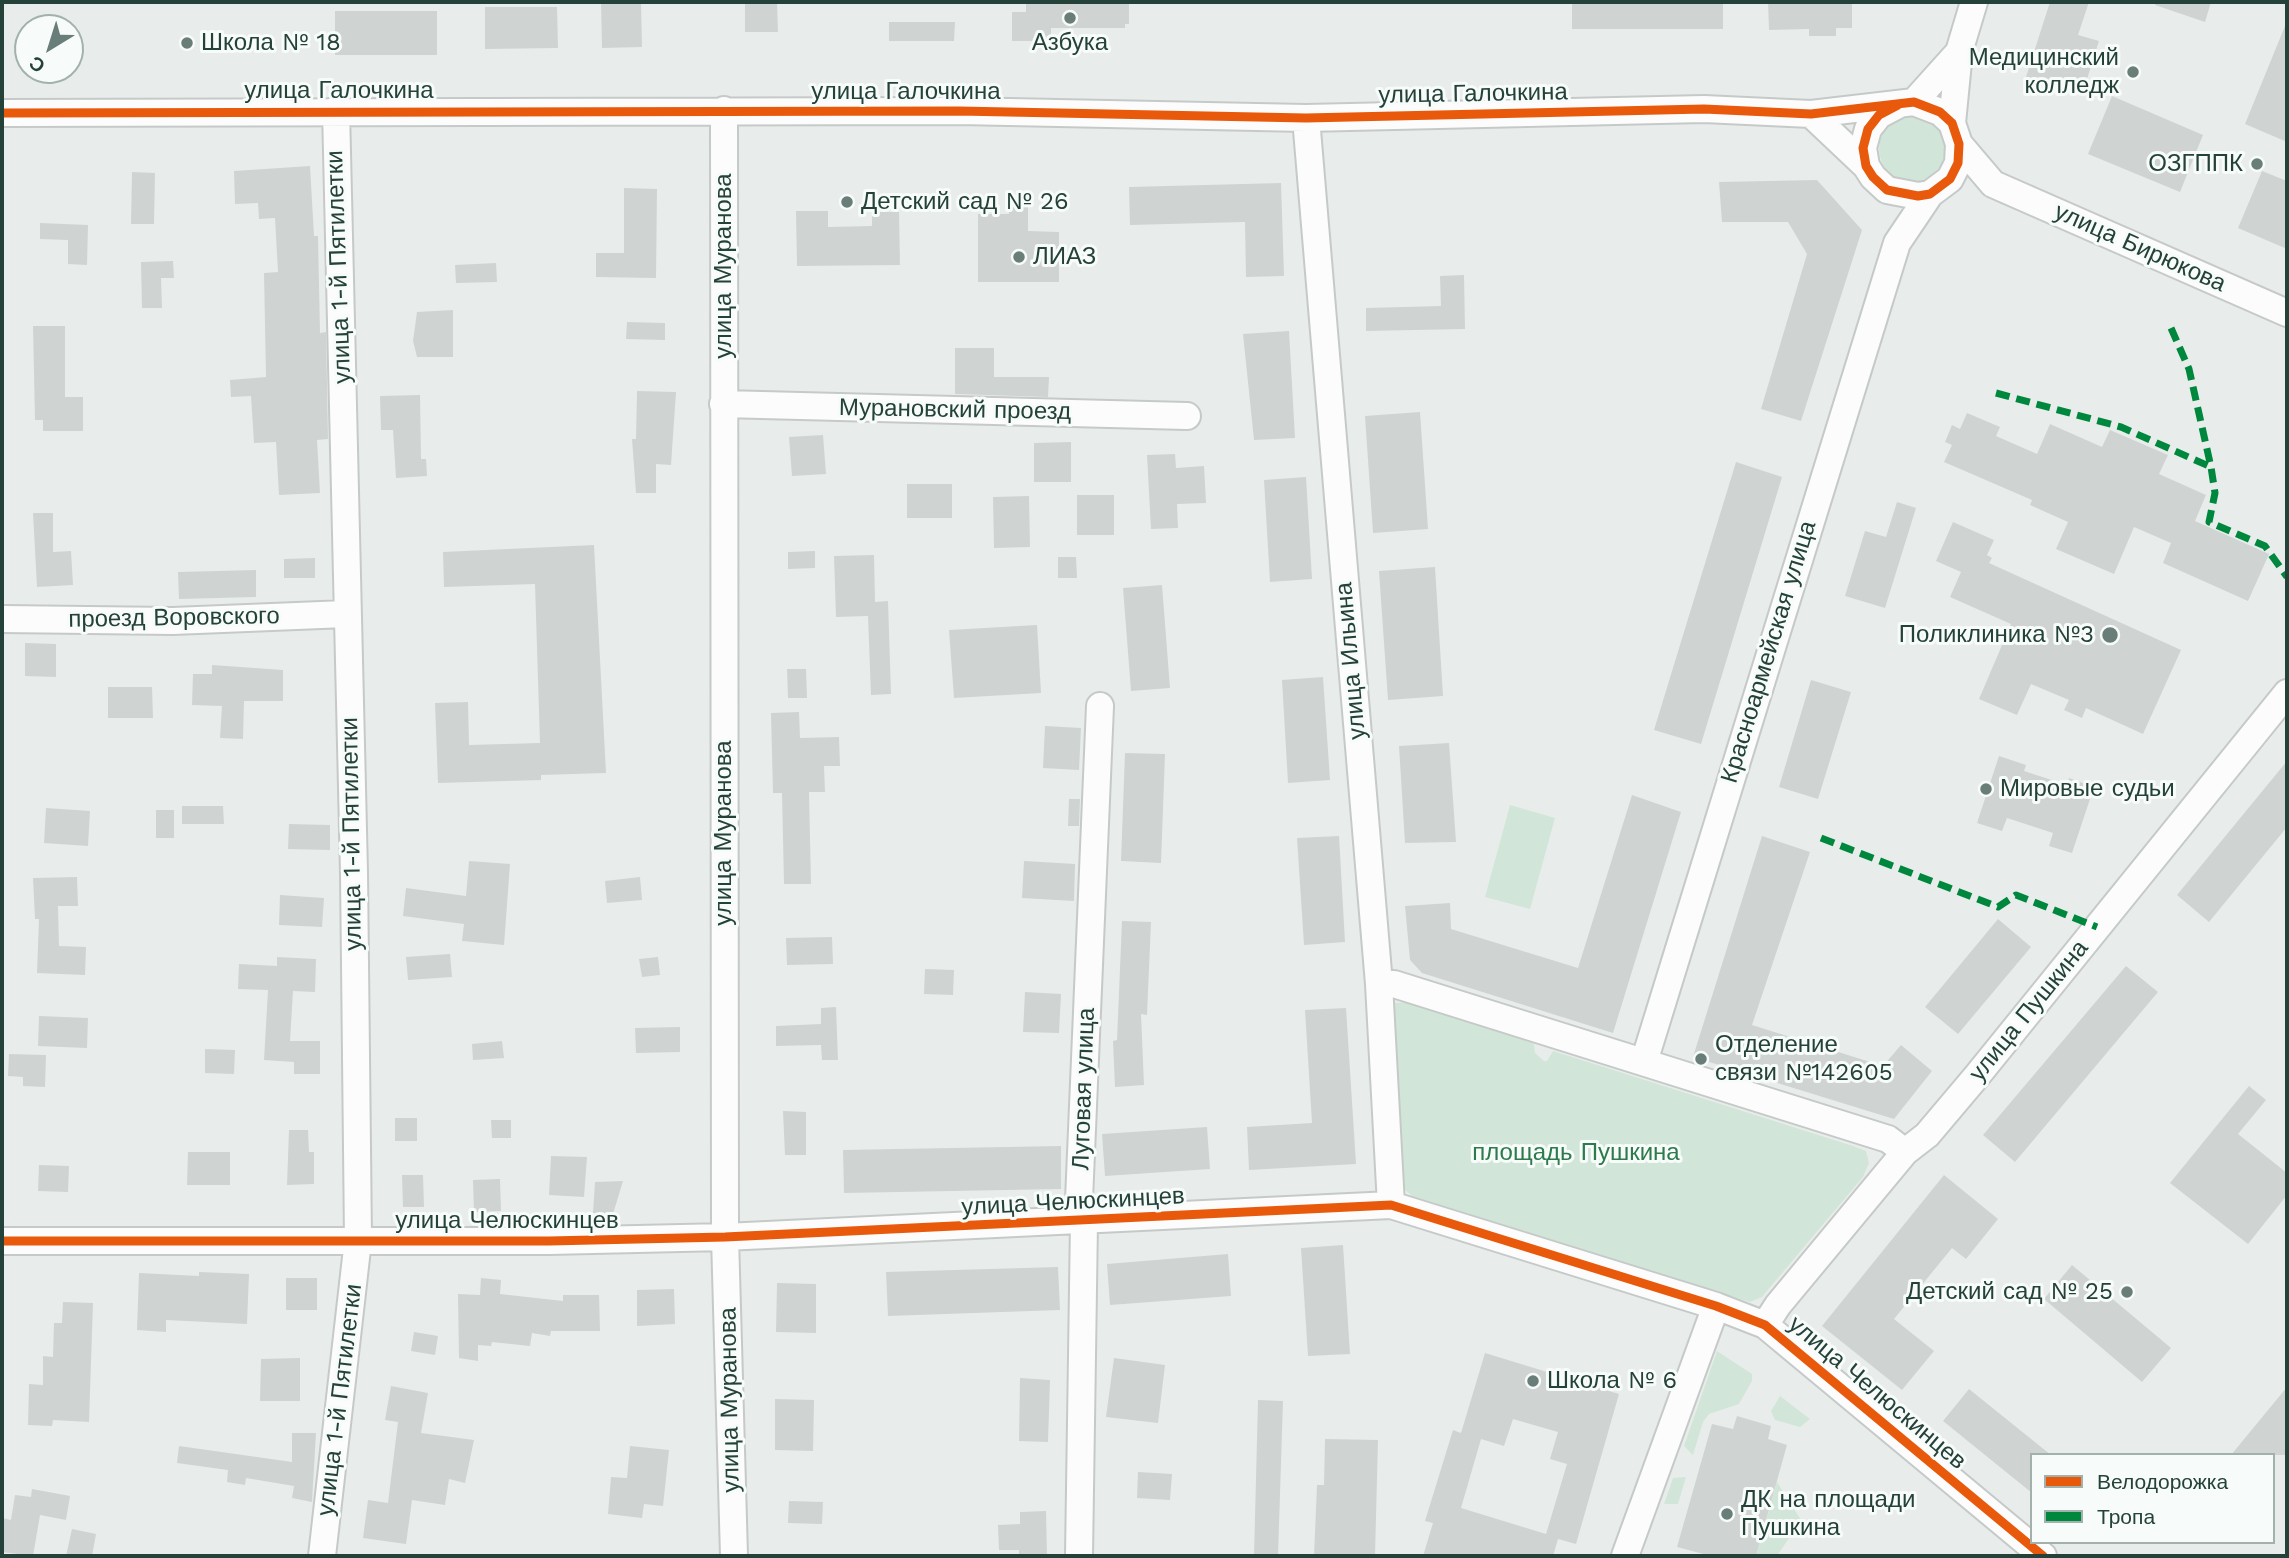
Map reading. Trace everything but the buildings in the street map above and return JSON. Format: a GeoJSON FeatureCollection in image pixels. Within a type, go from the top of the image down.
{"type":"FeatureCollection","features":[{"type":"Feature","properties":{"kind":"street"},"geometry":{"type":"LineString","coordinates":[[1897,243],[1958,163],[1955,134],[1959,52],[1974,2]]}},
{"type":"Feature","properties":{"kind":"street"},"geometry":{"type":"LineString","coordinates":[[1866,166],[1863,148],[1868,129],[1879,115],[1906,103],[1959,52]]}},
{"type":"Feature","properties":{"kind":"street"},"geometry":{"type":"LineString","coordinates":[[1906,103],[1940,112],[1993,184]]}},
{"type":"Feature","properties":{"kind":"street","name":"улица Галочкина"},"geometry":{"type":"LineString","coordinates":[[2,113],[724,110],[983,111],[1306,118],[1704,109],[1811,114],[1906,103]]}},
{"type":"Feature","properties":{"kind":"street","name":"улица 1-й Пятилетки"},"geometry":{"type":"LineString","coordinates":[[322,1556],[358,1240],[354,872],[336,110]]}},
{"type":"Feature","properties":{"kind":"street","name":"улица Муранова"},"geometry":{"type":"LineString","coordinates":[[724,110],[725,1237],[734,1556]]}},
{"type":"Feature","properties":{"kind":"street"},"geometry":{"type":"LineString","coordinates":[[1811,114],[1866,166],[1872,177],[1887,190],[1918,196],[1936,190],[1993,184]]}},
{"type":"Feature","properties":{"kind":"street","name":"улица Ильина"},"geometry":{"type":"LineString","coordinates":[[1306,118],[1379,984],[1391,1205]]}},
{"type":"Feature","properties":{"kind":"street","name":"улица Бирюкова"},"geometry":{"type":"LineString","coordinates":[[1993,184],[2287,313]]}},
{"type":"Feature","properties":{"kind":"street"},"geometry":{"type":"LineString","coordinates":[[1887,190],[1897,243]]}},
{"type":"Feature","properties":{"kind":"street","name":"Красноармейская улица"},"geometry":{"type":"LineString","coordinates":[[1644,1062],[1897,243]]}},
{"type":"Feature","properties":{"kind":"street","name":"Мурановский проезд"},"geometry":{"type":"LineString","coordinates":[[723,404],[1187,416]]}},
{"type":"Feature","properties":{"kind":"street","name":"проезд Воровского"},"geometry":{"type":"LineString","coordinates":[[2,619],[173,621],[346,614]]}},
{"type":"Feature","properties":{"kind":"street","name":"улица Пушкина"},"geometry":{"type":"LineString","coordinates":[[1765,1325],[1778,1305],[1905,1152],[1927,1135],[1976,1077],[2287,693]]}},
{"type":"Feature","properties":{"kind":"street","name":"Луговая улица"},"geometry":{"type":"LineString","coordinates":[[1079,1556],[1084,1222],[1079,1200],[1100,706]]}},
{"type":"Feature","properties":{"kind":"street"},"geometry":{"type":"LineString","coordinates":[[1379,984],[1394,984],[1888,1139],[1905,1152]]}},
{"type":"Feature","properties":{"kind":"street","name":"улица Челюскинцев"},"geometry":{"type":"LineString","coordinates":[[2,1241],[725,1237],[1084,1222],[1391,1205],[1716,1306],[1765,1325],[2043,1556]]}},
{"type":"Feature","properties":{"kind":"street"},"geometry":{"type":"LineString","coordinates":[[1633,1554],[1716,1306]]}},
{"type":"Feature","properties":{"kind":"green space"},"geometry":{"type":"Polygon","coordinates":[[[1912,116],[1935,126],[1945,149],[1935,172],[1912,182],[1889,172],[1879,149],[1889,126],[1912,116]]]}},
{"type":"Feature","properties":{"kind":"green space"},"geometry":{"type":"Polygon","coordinates":[[[1510,805],[1555,818],[1530,909],[1485,897],[1510,805]]]}},
{"type":"Feature","properties":{"kind":"green space","name":"площадь Пушкина"},"geometry":{"type":"Polygon","coordinates":[[[1410,1002],[1501,1029],[1534,1044],[1535,1053],[1544,1061],[1547,1061],[1553,1051],[1604,1067],[1853,1146],[1866,1151],[1869,1163],[1863,1177],[1762,1297],[1750,1302],[1412,1196],[1403,1188],[1389,1013],[1394,1003],[1410,1002]]]}},
{"type":"Feature","properties":{"kind":"green space"},"geometry":{"type":"Polygon","coordinates":[[[1717,1351],[1752,1374],[1752,1381],[1739,1404],[1709,1414],[1703,1422],[1693,1455],[1684,1446],[1717,1351]]]}},
{"type":"Feature","properties":{"kind":"green space"},"geometry":{"type":"Polygon","coordinates":[[[1780,1396],[1810,1419],[1800,1427],[1775,1420],[1771,1411],[1780,1396]]]}},
{"type":"Feature","properties":{"kind":"green space"},"geometry":{"type":"Polygon","coordinates":[[[1686,1477],[1678,1504],[1664,1504],[1673,1478],[1686,1477]]]}},
{"type":"Feature","properties":{"kind":"green space"},"geometry":{"type":"Polygon","coordinates":[[[1777,1482],[1801,1520],[1777,1556],[1756,1556],[1777,1482]]]}},
{"type":"Feature","properties":{"kind":"marked path"},"geometry":{"type":"LineString","coordinates":[[2171,328],[2189,369],[2211,467],[2215,493],[2209,522],[2265,546],[2287,577]]}},
{"type":"Feature","properties":{"kind":"marked path"},"geometry":{"type":"LineString","coordinates":[[1996,393],[2121,427],[2211,467]]}},
{"type":"Feature","properties":{"kind":"marked path"},"geometry":{"type":"LineString","coordinates":[[1821,838],[1998,907],[2016,895],[2097,927]]}},
{"type":"Feature","properties":{"kind":"cycle path"},"geometry":{"type":"LineString","coordinates":[[2,113],[959,111],[1306,118],[1704,109],[1811,114],[1914,102],[1940,112],[1952,123],[1959,144],[1958,163],[1950,179],[1930,194],[1918,196],[1887,190],[1866,166],[1863,148],[1868,129],[1879,115],[1898,105]]}},
{"type":"Feature","properties":{"kind":"cycle path"},"geometry":{"type":"LineString","coordinates":[[2,1241],[549,1241],[725,1237],[1391,1205],[1716,1306],[1765,1325],[2043,1556]]}},
{"type":"Feature","properties":{"kind":"place","name":"Азбука"},"geometry":{"type":"Point","coordinates":[1070,18]}},
{"type":"Feature","properties":{"kind":"place","name":"Школа № 18"},"geometry":{"type":"Point","coordinates":[187,43]}},
{"type":"Feature","properties":{"kind":"place","name":"Медицинский колледж"},"geometry":{"type":"Point","coordinates":[2133,72]}},
{"type":"Feature","properties":{"kind":"place","name":"ОЗГППК"},"geometry":{"type":"Point","coordinates":[2257,164]}},
{"type":"Feature","properties":{"kind":"place","name":"Детский сад № 26"},"geometry":{"type":"Point","coordinates":[847,202]}},
{"type":"Feature","properties":{"kind":"place","name":"ЛИАЗ"},"geometry":{"type":"Point","coordinates":[1019,257]}},
{"type":"Feature","properties":{"kind":"place","name":"Поликлиника №3"},"geometry":{"type":"Point","coordinates":[2110,635]}},
{"type":"Feature","properties":{"kind":"place","name":"Мировые судьи"},"geometry":{"type":"Point","coordinates":[1986,789]}},
{"type":"Feature","properties":{"kind":"place","name":"Отделение связи №142605"},"geometry":{"type":"Point","coordinates":[1701,1059]}},
{"type":"Feature","properties":{"kind":"place","name":"Детский сад № 25"},"geometry":{"type":"Point","coordinates":[2127,1292]}},
{"type":"Feature","properties":{"kind":"place","name":"Школа № 6"},"geometry":{"type":"Point","coordinates":[1533,1381]}},
{"type":"Feature","properties":{"kind":"place","name":"ДК на площади Пушкина"},"geometry":{"type":"Point","coordinates":[1727,1514]}}]}
